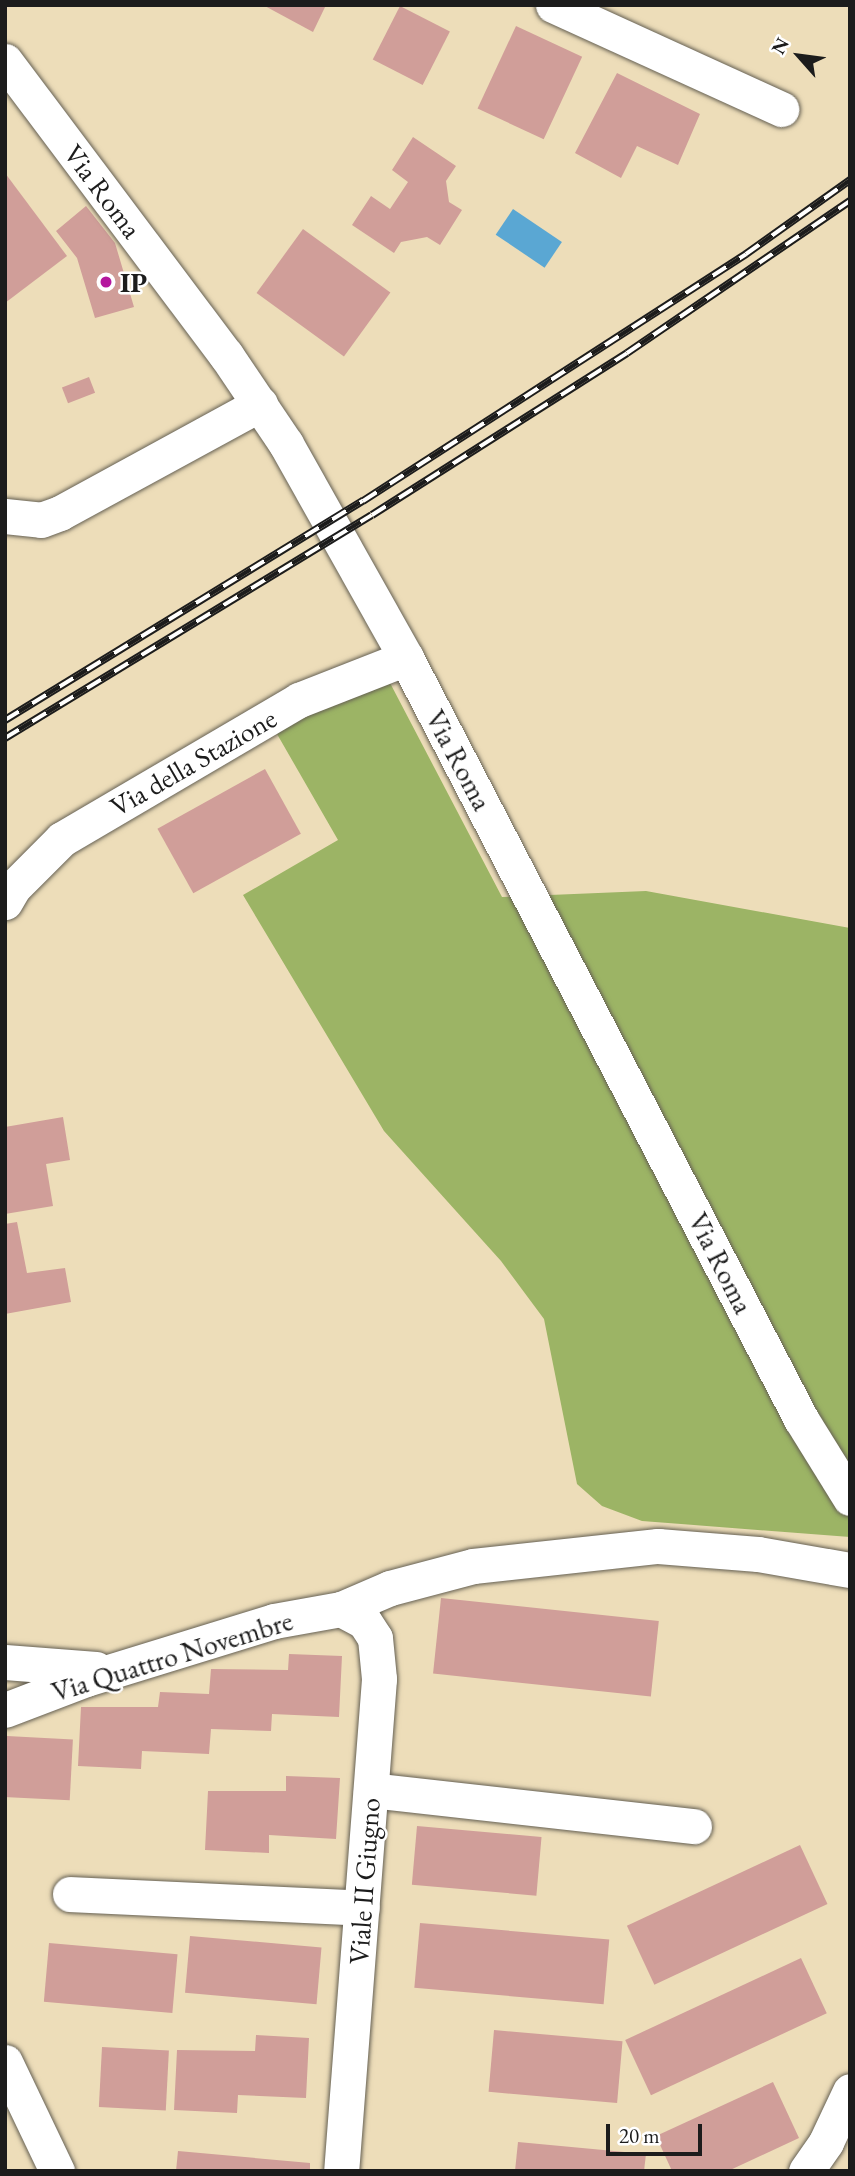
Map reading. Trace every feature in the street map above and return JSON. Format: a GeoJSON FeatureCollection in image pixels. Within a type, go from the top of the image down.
{"type":"FeatureCollection","features":[{"type":"Feature","properties":{"kind":"street"},"geometry":{"type":"LineString","coordinates":[[553,5],[781,109]]}},
{"type":"Feature","properties":{"kind":"street","name":"Via Roma"},"geometry":{"type":"LineString","coordinates":[[5,61],[260,404],[406,658],[801,1419],[850,1497]]}},
{"type":"Feature","properties":{"kind":"street"},"geometry":{"type":"LineString","coordinates":[[5,516],[41,520],[60,513],[260,404]]}},
{"type":"Feature","properties":{"kind":"street","name":"Via della Stazione"},"geometry":{"type":"LineString","coordinates":[[5,902],[13,888],[62,839],[299,700],[406,658]]}},
{"type":"Feature","properties":{"kind":"street"},"geometry":{"type":"LineString","coordinates":[[341,1609],[390,1588],[473,1566],[658,1546],[758,1554],[850,1570]]}},
{"type":"Feature","properties":{"kind":"street","name":"Via Quattro Novembre"},"geometry":{"type":"LineString","coordinates":[[6,1710],[117,1670],[274,1622],[341,1609]]}},
{"type":"Feature","properties":{"kind":"street","name":"Viale II Giugno"},"geometry":{"type":"LineString","coordinates":[[341,1609],[364,1621],[375,1638],[379,1679],[341,2171]]}},
{"type":"Feature","properties":{"kind":"street"},"geometry":{"type":"LineString","coordinates":[[5,1662],[117,1670]]}},
{"type":"Feature","properties":{"kind":"street"},"geometry":{"type":"LineString","coordinates":[[371,1790],[694,1826]]}},
{"type":"Feature","properties":{"kind":"street"},"geometry":{"type":"LineString","coordinates":[[70,1894],[362,1908]]}},
{"type":"Feature","properties":{"kind":"street"},"geometry":{"type":"LineString","coordinates":[[5,2062],[57,2171]]}},
{"type":"Feature","properties":{"kind":"street"},"geometry":{"type":"LineString","coordinates":[[806,2171],[826,2142],[850,2091]]}},
{"type":"Feature","properties":{"kind":"green space"},"geometry":{"type":"Polygon","coordinates":[[[389,681],[502,897],[646,891],[850,928],[850,1537],[642,1521],[602,1506],[577,1484],[544,1319],[501,1261],[384,1131],[243,895],[338,840],[277,734],[312,705],[389,681]]]}},
{"type":"Feature","properties":{"kind":"water"},"geometry":{"type":"Polygon","coordinates":[[[513,209],[562,242],[545,268],[496,235],[513,209]]]}},
{"type":"Feature","properties":{"kind":"building"},"geometry":{"type":"Polygon","coordinates":[[[263,5],[326,5],[313,32],[263,5]]]}},
{"type":"Feature","properties":{"kind":"building"},"geometry":{"type":"Polygon","coordinates":[[[400,6],[450,31],[423,85],[373,59],[400,6]]]}},
{"type":"Feature","properties":{"kind":"building"},"geometry":{"type":"Polygon","coordinates":[[[516,26],[582,57],[544,139],[478,108],[516,26]]]}},
{"type":"Feature","properties":{"kind":"building"},"geometry":{"type":"Polygon","coordinates":[[[617,73],[700,114],[678,165],[637,146],[621,178],[575,153],[617,73]]]}},
{"type":"Feature","properties":{"kind":"building"},"geometry":{"type":"Polygon","coordinates":[[[413,137],[456,166],[446,181],[449,202],[462,210],[440,245],[427,237],[401,242],[394,253],[352,225],[371,196],[390,209],[408,182],[392,170],[413,137]]]}},
{"type":"Feature","properties":{"kind":"building"},"geometry":{"type":"Polygon","coordinates":[[[5,173],[67,256],[5,303],[5,173]]]}},
{"type":"Feature","properties":{"kind":"building","name":"IP"},"geometry":{"type":"Polygon","coordinates":[[[86,206],[115,243],[134,307],[95,318],[77,258],[56,231],[86,206]]]}},
{"type":"Feature","properties":{"kind":"building"},"geometry":{"type":"Polygon","coordinates":[[[303,229],[390,292],[344,356],[257,293],[303,229]]]}},
{"type":"Feature","properties":{"kind":"building"},"geometry":{"type":"Polygon","coordinates":[[[89,377],[95,393],[68,403],[62,387],[89,377]]]}},
{"type":"Feature","properties":{"kind":"building"},"geometry":{"type":"Polygon","coordinates":[[[265,769],[301,834],[193,893],[157,829],[265,769]]]}},
{"type":"Feature","properties":{"kind":"building"},"geometry":{"type":"Polygon","coordinates":[[[63,1117],[70,1160],[46,1164],[53,1206],[5,1214],[5,1127],[63,1117]]]}},
{"type":"Feature","properties":{"kind":"building"},"geometry":{"type":"Polygon","coordinates":[[[17,1222],[27,1273],[65,1268],[71,1302],[5,1314],[5,1224],[17,1222]]]}},
{"type":"Feature","properties":{"kind":"building"},"geometry":{"type":"Polygon","coordinates":[[[441,1598],[659,1621],[651,1696],[433,1674],[441,1598]]]}},
{"type":"Feature","properties":{"kind":"building"},"geometry":{"type":"Polygon","coordinates":[[[289,1654],[342,1656],[339,1717],[272,1714],[271,1731],[211,1729],[209,1754],[142,1751],[141,1769],[78,1766],[81,1707],[158,1707],[160,1692],[209,1694],[211,1669],[288,1670],[289,1654]]]}},
{"type":"Feature","properties":{"kind":"building"},"geometry":{"type":"Polygon","coordinates":[[[7,1736],[73,1739],[70,1800],[5,1797],[7,1736]]]}},
{"type":"Feature","properties":{"kind":"building"},"geometry":{"type":"Polygon","coordinates":[[[286,1776],[340,1778],[336,1839],[269,1835],[269,1853],[205,1850],[208,1791],[286,1791],[286,1776]]]}},
{"type":"Feature","properties":{"kind":"building"},"geometry":{"type":"Polygon","coordinates":[[[417,1826],[542,1837],[536,1896],[412,1885],[417,1826]]]}},
{"type":"Feature","properties":{"kind":"building"},"geometry":{"type":"Polygon","coordinates":[[[800,1845],[827,1904],[654,1985],[627,1926],[800,1845]]]}},
{"type":"Feature","properties":{"kind":"building"},"geometry":{"type":"Polygon","coordinates":[[[420,1923],[609,1940],[604,2004],[414,1988],[420,1923]]]}},
{"type":"Feature","properties":{"kind":"building"},"geometry":{"type":"Polygon","coordinates":[[[190,1936],[321,1948],[317,2004],[185,1993],[190,1936]]]}},
{"type":"Feature","properties":{"kind":"building"},"geometry":{"type":"Polygon","coordinates":[[[49,1943],[178,1954],[172,2013],[44,2002],[49,1943]]]}},
{"type":"Feature","properties":{"kind":"building"},"geometry":{"type":"Polygon","coordinates":[[[801,1958],[827,2013],[651,2095],[625,2040],[801,1958]]]}},
{"type":"Feature","properties":{"kind":"building"},"geometry":{"type":"Polygon","coordinates":[[[494,2030],[623,2041],[617,2103],[489,2092],[494,2030]]]}},
{"type":"Feature","properties":{"kind":"building"},"geometry":{"type":"Polygon","coordinates":[[[256,2035],[309,2038],[306,2098],[238,2095],[237,2113],[174,2110],[177,2050],[255,2051],[256,2035]]]}},
{"type":"Feature","properties":{"kind":"building"},"geometry":{"type":"Polygon","coordinates":[[[102,2047],[169,2051],[166,2110],[99,2107],[102,2047]]]}},
{"type":"Feature","properties":{"kind":"building"},"geometry":{"type":"Polygon","coordinates":[[[773,2082],[799,2138],[728,2171],[672,2171],[656,2136],[773,2082]]]}},
{"type":"Feature","properties":{"kind":"building"},"geometry":{"type":"Polygon","coordinates":[[[518,2142],[646,2154],[644,2171],[515,2171],[518,2142]]]}},
{"type":"Feature","properties":{"kind":"building"},"geometry":{"type":"Polygon","coordinates":[[[178,2151],[310,2163],[310,2171],[176,2171],[178,2151]]]}},
{"type":"Feature","properties":{"kind":"railway"},"geometry":{"type":"LineString","coordinates":[[5,720],[363,501],[746,254],[850,180]]}},
{"type":"Feature","properties":{"kind":"railway"},"geometry":{"type":"LineString","coordinates":[[5,738],[372,515],[627,353],[850,201]]}},
{"type":"Feature","properties":{"kind":"place","name":"IP"},"geometry":{"type":"Point","coordinates":[106,282]}}]}
